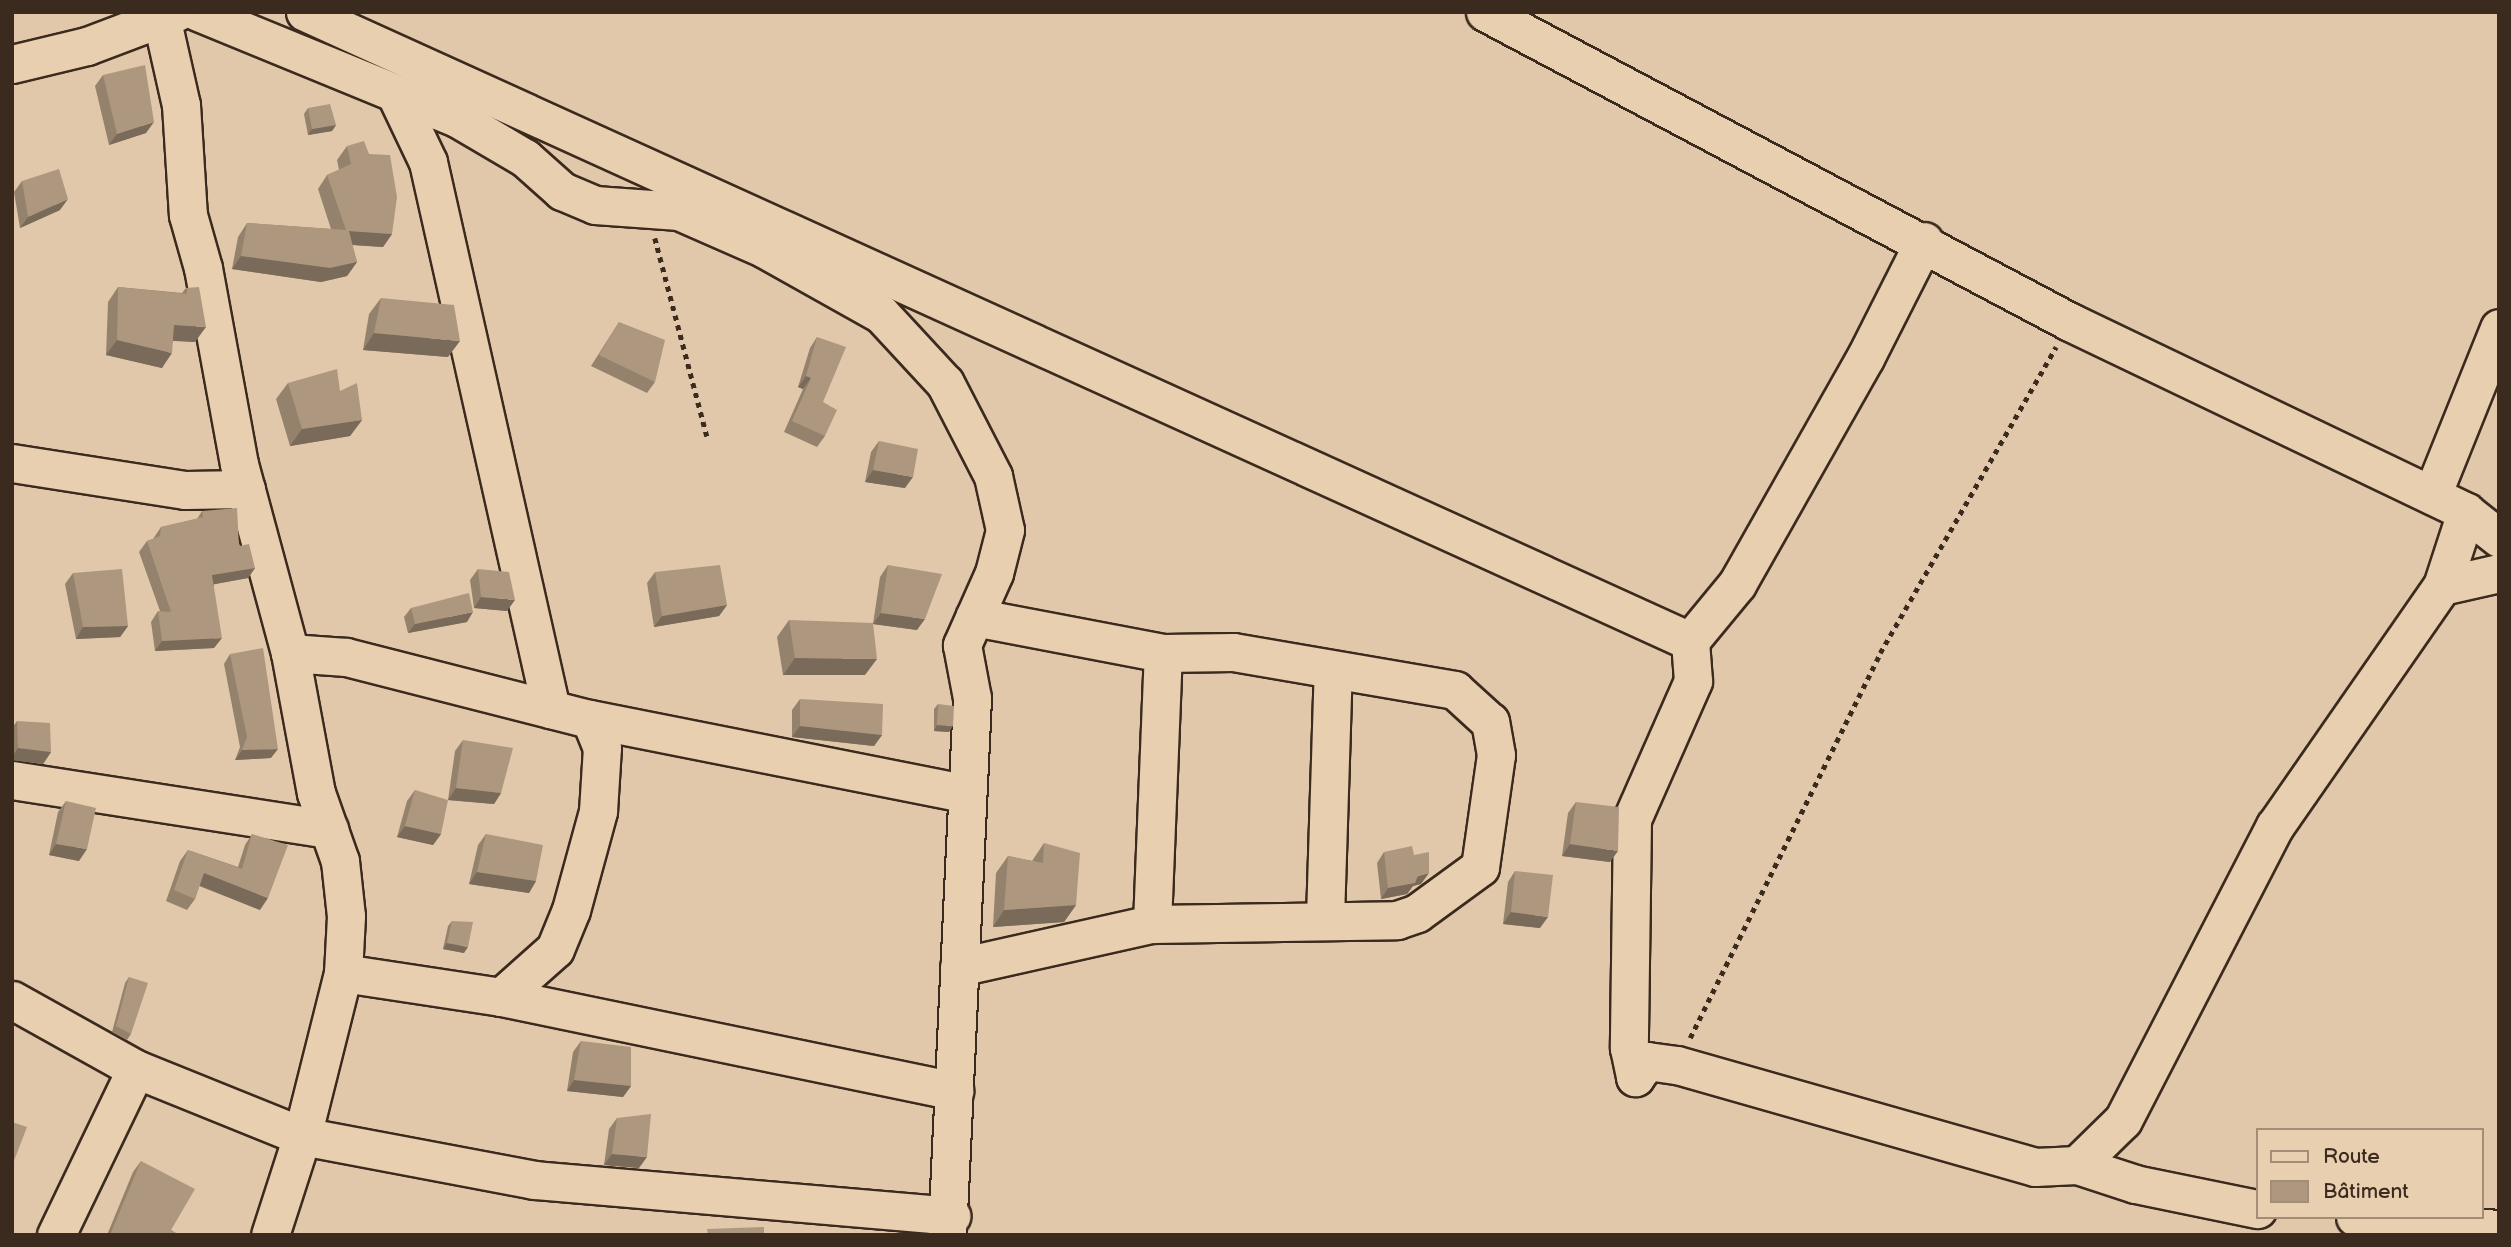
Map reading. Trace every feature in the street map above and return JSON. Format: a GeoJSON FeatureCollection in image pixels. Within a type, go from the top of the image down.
{"type":"FeatureCollection","features":[{"type":"Feature","properties":{"kind":"street"},"geometry":{"type":"LineString","coordinates":[[12,1000],[136,1069],[302,1136],[534,1180],[949,1225],[965,793],[972,698],[962,645],[994,573],[1005,530],[993,476],[945,383],[881,314],[765,249],[679,211],[595,205],[562,191],[525,158],[457,118],[397,97],[198,12]]}},
{"type":"Feature","properties":{"kind":"street"},"geometry":{"type":"LineString","coordinates":[[305,12],[1690,641]]}},
{"type":"Feature","properties":{"kind":"street"},"geometry":{"type":"LineString","coordinates":[[1485,12],[1924,241],[2070,321],[2466,512],[2499,538]]}},
{"type":"Feature","properties":{"kind":"street"},"geometry":{"type":"LineString","coordinates":[[12,64],[87,47],[169,17],[181,105],[188,215],[203,268],[246,489],[290,653],[316,793],[340,861],[346,916],[343,973],[302,1136],[270,1235]]}},
{"type":"Feature","properties":{"kind":"street"},"geometry":{"type":"LineString","coordinates":[[397,97],[428,162],[551,709]]}},
{"type":"Feature","properties":{"kind":"street"},"geometry":{"type":"LineString","coordinates":[[1924,241],[1865,358],[1737,584],[1690,641],[1693,681],[1632,819],[1629,1048],[1635,1077],[1647,1061],[1677,1065],[2035,1167],[2077,1165],[2135,1184],[2256,1209]]}},
{"type":"Feature","properties":{"kind":"street"},"geometry":{"type":"LineString","coordinates":[[2432,495],[2499,328]]}},
{"type":"Feature","properties":{"kind":"street"},"geometry":{"type":"LineString","coordinates":[[12,463],[185,490],[246,489]]}},
{"type":"Feature","properties":{"kind":"street"},"geometry":{"type":"LineString","coordinates":[[2077,1165],[2123,1120],[2275,826],[2442,586],[2466,512]]}},
{"type":"Feature","properties":{"kind":"street"},"geometry":{"type":"LineString","coordinates":[[2442,586],[2499,573]]}},
{"type":"Feature","properties":{"kind":"street"},"geometry":{"type":"LineString","coordinates":[[959,967],[1152,924],[1225,926],[1325,918],[1397,920],[1417,913],[1480,867],[1496,755],[1490,722],[1455,690],[1233,652],[1163,653],[974,617]]}},
{"type":"Feature","properties":{"kind":"street"},"geometry":{"type":"LineString","coordinates":[[290,653],[346,657],[590,719],[965,793]]}},
{"type":"Feature","properties":{"kind":"street"},"geometry":{"type":"LineString","coordinates":[[1152,924],[1163,653]]}},
{"type":"Feature","properties":{"kind":"street"},"geometry":{"type":"LineString","coordinates":[[1325,918],[1333,670]]}},
{"type":"Feature","properties":{"kind":"street"},"geometry":{"type":"LineString","coordinates":[[501,997],[555,949],[571,910],[598,811],[602,748],[590,719]]}},
{"type":"Feature","properties":{"kind":"street"},"geometry":{"type":"LineString","coordinates":[[12,780],[329,829]]}},
{"type":"Feature","properties":{"kind":"street"},"geometry":{"type":"LineString","coordinates":[[343,973],[501,997],[954,1091]]}},
{"type":"Feature","properties":{"kind":"street"},"geometry":{"type":"LineString","coordinates":[[56,1235],[136,1069]]}},
{"type":"Feature","properties":{"kind":"street"},"geometry":{"type":"LineString","coordinates":[[2379,1219],[2499,1229]]}},
{"type":"Feature","properties":{"kind":"path"},"geometry":{"type":"LineString","coordinates":[[644,207],[660,251],[707,436]]}},
{"type":"Feature","properties":{"kind":"path"},"geometry":{"type":"LineString","coordinates":[[1677,1065],[1880,653],[2070,321]]}},
{"type":"Feature","properties":{"kind":"building"},"geometry":{"type":"Polygon","coordinates":[[[145,65],[154,122],[117,134],[103,75],[145,65]]]}},
{"type":"Feature","properties":{"kind":"building"},"geometry":{"type":"Polygon","coordinates":[[[330,104],[336,125],[312,129],[308,108],[330,104]]]}},
{"type":"Feature","properties":{"kind":"building"},"geometry":{"type":"Polygon","coordinates":[[[364,141],[369,154],[390,155],[397,197],[392,234],[349,231],[357,262],[330,268],[241,256],[247,223],[346,230],[327,175],[351,164],[347,146],[364,141]]]}},
{"type":"Feature","properties":{"kind":"building"},"geometry":{"type":"Polygon","coordinates":[[[59,169],[68,199],[28,217],[22,181],[59,169]]]}},
{"type":"Feature","properties":{"kind":"building"},"geometry":{"type":"Polygon","coordinates":[[[118,287],[187,294],[186,288],[199,287],[206,327],[174,325],[172,353],[117,340],[118,287]]]}},
{"type":"Feature","properties":{"kind":"building"},"geometry":{"type":"Polygon","coordinates":[[[381,298],[454,305],[460,341],[374,333],[381,298]]]}},
{"type":"Feature","properties":{"kind":"building"},"geometry":{"type":"Polygon","coordinates":[[[619,322],[665,340],[655,382],[599,355],[619,322]]]}},
{"type":"Feature","properties":{"kind":"building"},"geometry":{"type":"Polygon","coordinates":[[[817,337],[846,347],[823,402],[837,410],[825,436],[792,421],[811,378],[806,376],[817,337]]]}},
{"type":"Feature","properties":{"kind":"building"},"geometry":{"type":"Polygon","coordinates":[[[337,369],[340,391],[357,383],[362,420],[302,429],[288,383],[337,369]]]}},
{"type":"Feature","properties":{"kind":"building"},"geometry":{"type":"Polygon","coordinates":[[[879,441],[918,449],[913,477],[873,470],[879,441]]]}},
{"type":"Feature","properties":{"kind":"building"},"geometry":{"type":"Polygon","coordinates":[[[237,508],[239,546],[249,544],[255,568],[212,575],[222,638],[162,641],[158,611],[171,612],[147,541],[160,536],[161,527],[203,517],[202,511],[237,508]]]}},
{"type":"Feature","properties":{"kind":"building"},"geometry":{"type":"Polygon","coordinates":[[[720,565],[727,605],[662,616],[655,572],[720,565]]]}},
{"type":"Feature","properties":{"kind":"building"},"geometry":{"type":"Polygon","coordinates":[[[888,565],[942,574],[925,619],[881,613],[888,565]]]}},
{"type":"Feature","properties":{"kind":"building"},"geometry":{"type":"Polygon","coordinates":[[[122,569],[128,626],[83,627],[73,573],[122,569]]]}},
{"type":"Feature","properties":{"kind":"building"},"geometry":{"type":"Polygon","coordinates":[[[478,569],[509,572],[515,600],[481,597],[478,569]]]}},
{"type":"Feature","properties":{"kind":"building"},"geometry":{"type":"Polygon","coordinates":[[[469,593],[473,612],[415,624],[411,608],[469,593]]]}},
{"type":"Feature","properties":{"kind":"building"},"geometry":{"type":"Polygon","coordinates":[[[789,620],[873,623],[877,659],[795,658],[789,620]]]}},
{"type":"Feature","properties":{"kind":"building"},"geometry":{"type":"Polygon","coordinates":[[[263,648],[278,749],[242,750],[247,737],[230,654],[263,648]]]}},
{"type":"Feature","properties":{"kind":"building"},"geometry":{"type":"Polygon","coordinates":[[[800,699],[883,704],[882,735],[800,726],[800,699]]]}},
{"type":"Feature","properties":{"kind":"building"},"geometry":{"type":"Polygon","coordinates":[[[938,704],[954,706],[953,726],[937,725],[938,704]]]}},
{"type":"Feature","properties":{"kind":"building"},"geometry":{"type":"Polygon","coordinates":[[[17,721],[50,723],[51,752],[18,748],[17,721]]]}},
{"type":"Feature","properties":{"kind":"building"},"geometry":{"type":"Polygon","coordinates":[[[463,740],[513,748],[501,793],[456,788],[463,740]]]}},
{"type":"Feature","properties":{"kind":"building"},"geometry":{"type":"Polygon","coordinates":[[[415,790],[448,800],[441,834],[405,826],[415,790]]]}},
{"type":"Feature","properties":{"kind":"building"},"geometry":{"type":"Polygon","coordinates":[[[66,801],[96,808],[87,849],[56,844],[66,801]]]}},
{"type":"Feature","properties":{"kind":"building"},"geometry":{"type":"Polygon","coordinates":[[[1576,802],[1619,807],[1618,851],[1570,844],[1576,802]]]}},
{"type":"Feature","properties":{"kind":"building"},"geometry":{"type":"Polygon","coordinates":[[[252,834],[288,845],[268,898],[204,873],[195,899],[174,890],[188,850],[242,869],[252,834]]]}},
{"type":"Feature","properties":{"kind":"building"},"geometry":{"type":"Polygon","coordinates":[[[486,834],[543,845],[536,881],[477,872],[486,834]]]}},
{"type":"Feature","properties":{"kind":"building"},"geometry":{"type":"Polygon","coordinates":[[[1044,843],[1080,853],[1076,905],[1004,910],[1008,856],[1043,863],[1044,843]]]}},
{"type":"Feature","properties":{"kind":"building"},"geometry":{"type":"Polygon","coordinates":[[[1412,846],[1414,855],[1429,852],[1429,873],[1418,876],[1415,883],[1388,888],[1384,852],[1412,846]]]}},
{"type":"Feature","properties":{"kind":"building"},"geometry":{"type":"Polygon","coordinates":[[[1515,871],[1553,875],[1548,917],[1511,912],[1515,871]]]}},
{"type":"Feature","properties":{"kind":"building"},"geometry":{"type":"Polygon","coordinates":[[[452,921],[473,922],[468,947],[447,943],[452,921]]]}},
{"type":"Feature","properties":{"kind":"building"},"geometry":{"type":"Polygon","coordinates":[[[129,977],[148,983],[131,1034],[116,1026],[129,977]]]}},
{"type":"Feature","properties":{"kind":"building"},"geometry":{"type":"Polygon","coordinates":[[[581,1041],[631,1047],[631,1086],[574,1080],[581,1041]]]}},
{"type":"Feature","properties":{"kind":"building"},"geometry":{"type":"Polygon","coordinates":[[[651,1114],[647,1157],[612,1154],[617,1118],[651,1114]]]}},
{"type":"Feature","properties":{"kind":"building"},"geometry":{"type":"Polygon","coordinates":[[[12,1122],[27,1127],[12,1166],[12,1122]]]}},
{"type":"Feature","properties":{"kind":"building"},"geometry":{"type":"Polygon","coordinates":[[[141,1161],[195,1189],[171,1230],[179,1235],[110,1235],[141,1161]]]}},
{"type":"Feature","properties":{"kind":"building"},"geometry":{"type":"Polygon","coordinates":[[[764,1227],[764,1235],[708,1235],[707,1229],[764,1227]]]}}]}
